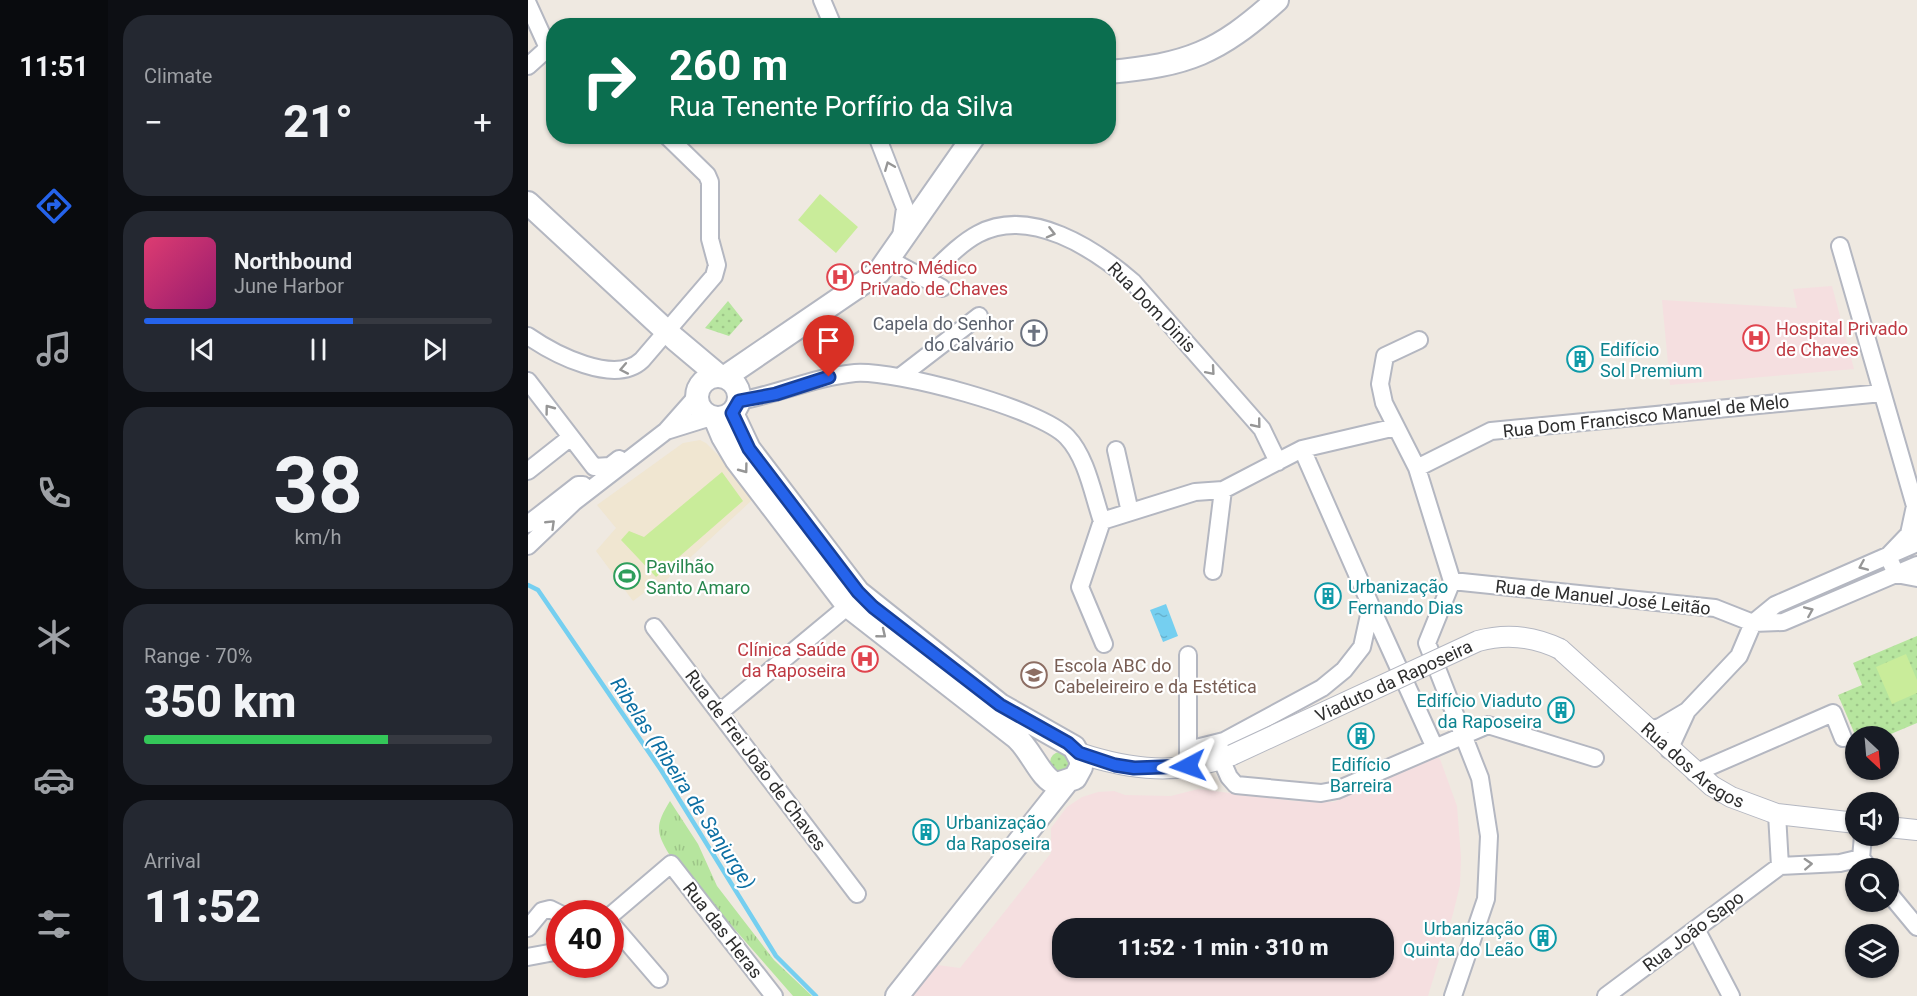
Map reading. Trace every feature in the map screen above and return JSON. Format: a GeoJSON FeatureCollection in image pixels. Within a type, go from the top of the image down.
{"type":"FeatureCollection","features":[{"type":"Feature","properties":{"kind":"main road"},"geometry":{"type":"LineString","coordinates":[[1116,71],[1159,67],[1209,50],[1239,33],[1277,0]]}},
{"type":"Feature","properties":{"kind":"main road"},"geometry":{"type":"LineString","coordinates":[[698,394],[705,380],[722,377],[765,353],[866,282],[895,252],[969,144]]}},
{"type":"Feature","properties":{"kind":"main road"},"geometry":{"type":"LineString","coordinates":[[530,210],[671,336],[735,385],[727,409],[736,459],[848,606],[1016,737],[1051,782],[1071,763]]}},
{"type":"Feature","properties":{"kind":"main road"},"geometry":{"type":"LineString","coordinates":[[671,336],[689,366],[701,409],[727,409]]}},
{"type":"Feature","properties":{"kind":"main road"},"geometry":{"type":"LineString","coordinates":[[727,409],[765,353]]}},
{"type":"Feature","properties":{"kind":"main road"},"geometry":{"type":"LineString","coordinates":[[727,409],[749,449],[858,592],[873,607],[1071,763]]}},
{"type":"Feature","properties":{"kind":"main road"},"geometry":{"type":"LineString","coordinates":[[1033,825],[1040,800],[1042,751],[1054,743],[1071,763]]}},
{"type":"Feature","properties":{"kind":"main road"},"geometry":{"type":"LineString","coordinates":[[898,994],[1033,825],[1071,763]]}},
{"type":"Feature","properties":{"kind":"street"},"geometry":{"type":"LineString","coordinates":[[822,0],[830,18]]}},
{"type":"Feature","properties":{"kind":"street"},"geometry":{"type":"LineString","coordinates":[[528,4],[534,34],[546,46]]}},
{"type":"Feature","properties":{"kind":"street"},"geometry":{"type":"LineString","coordinates":[[528,66],[546,50]]}},
{"type":"Feature","properties":{"kind":"street"},"geometry":{"type":"LineString","coordinates":[[528,336],[574,360],[621,371],[637,364],[671,336],[714,276],[717,265],[710,239],[710,182],[706,175],[675,144]]}},
{"type":"Feature","properties":{"kind":"street"},"geometry":{"type":"LineString","coordinates":[[881,144],[901,195],[905,218],[895,252],[925,279],[942,288]]}},
{"type":"Feature","properties":{"kind":"street"},"geometry":{"type":"LineString","coordinates":[[901,195],[919,202],[940,188]]}},
{"type":"Feature","properties":{"kind":"street","name":"Rua Dom Dinis"},"geometry":{"type":"LineString","coordinates":[[925,279],[976,235],[993,227],[1020,226],[1056,233],[1085,245],[1109,261],[1140,291],[1262,429],[1278,462]]}},
{"type":"Feature","properties":{"kind":"street"},"geometry":{"type":"LineString","coordinates":[[1840,246],[1916,507],[1909,534],[1888,556]]}},
{"type":"Feature","properties":{"kind":"street"},"geometry":{"type":"LineString","coordinates":[[901,376],[979,316]]}},
{"type":"Feature","properties":{"kind":"street"},"geometry":{"type":"LineString","coordinates":[[1419,340],[1385,356],[1380,384],[1384,403],[1417,468],[1452,581],[1427,643],[1480,778],[1489,836],[1486,899],[1453,996]]}},
{"type":"Feature","properties":{"kind":"street"},"geometry":{"type":"LineString","coordinates":[[666,431],[776,394],[848,374],[874,373],[901,376],[947,387],[1048,422],[1067,437],[1081,459],[1102,521],[1080,587],[1104,644]]}},
{"type":"Feature","properties":{"kind":"street"},"geometry":{"type":"LineString","coordinates":[[528,381],[594,467],[610,466],[638,446],[651,442]]}},
{"type":"Feature","properties":{"kind":"street","name":"Rua Dom Francisco Manuel de Melo"},"geometry":{"type":"LineString","coordinates":[[1417,468],[1491,431],[1882,393]]}},
{"type":"Feature","properties":{"kind":"street"},"geometry":{"type":"LineString","coordinates":[[528,546],[574,502],[666,431],[698,394]]}},
{"type":"Feature","properties":{"kind":"street"},"geometry":{"type":"LineString","coordinates":[[1102,521],[1195,492],[1223,490],[1302,450],[1396,427]]}},
{"type":"Feature","properties":{"kind":"street"},"geometry":{"type":"LineString","coordinates":[[528,471],[571,437]]}},
{"type":"Feature","properties":{"kind":"street"},"geometry":{"type":"LineString","coordinates":[[1116,450],[1130,512]]}},
{"type":"Feature","properties":{"kind":"street"},"geometry":{"type":"LineString","coordinates":[[1302,450],[1435,748]]}},
{"type":"Feature","properties":{"kind":"street"},"geometry":{"type":"LineString","coordinates":[[528,524],[578,485],[596,484]]}},
{"type":"Feature","properties":{"kind":"street"},"geometry":{"type":"LineString","coordinates":[[1213,571],[1223,490]]}},
{"type":"Feature","properties":{"kind":"street"},"geometry":{"type":"LineString","coordinates":[[1662,737],[1739,656],[1753,623],[1775,605],[1917,543]]}},
{"type":"Feature","properties":{"kind":"street"},"geometry":{"type":"LineString","coordinates":[[1888,556],[1896,574]]}},
{"type":"Feature","properties":{"kind":"street"},"geometry":{"type":"LineString","coordinates":[[1753,623],[1783,622],[1917,565]]}},
{"type":"Feature","properties":{"kind":"street"},"geometry":{"type":"LineString","coordinates":[[1896,574],[1917,578]]}},
{"type":"Feature","properties":{"kind":"street","name":"Rua de Manuel José Leitão"},"geometry":{"type":"LineString","coordinates":[[1452,581],[1715,608],[1753,623]]}},
{"type":"Feature","properties":{"kind":"street"},"geometry":{"type":"LineString","coordinates":[[719,713],[848,606]]}},
{"type":"Feature","properties":{"kind":"street"},"geometry":{"type":"LineString","coordinates":[[1188,655],[1188,758],[1322,688],[1344,670],[1362,647],[1371,606]]}},
{"type":"Feature","properties":{"kind":"street","name":"Rua de Frei João de Chaves"},"geometry":{"type":"LineString","coordinates":[[654,627],[857,894]]}},
{"type":"Feature","properties":{"kind":"street","name":"Viaduto da Raposeira"},"geometry":{"type":"LineString","coordinates":[[1071,763],[1144,768],[1188,758],[1226,757],[1478,641],[1499,636],[1523,637],[1560,649]]}},
{"type":"Feature","properties":{"kind":"street","name":"Rua dos Aregos"},"geometry":{"type":"LineString","coordinates":[[1560,649],[1662,737],[1695,773],[1731,797],[1777,814],[1845,823]]}},
{"type":"Feature","properties":{"kind":"street"},"geometry":{"type":"LineString","coordinates":[[1695,773],[1833,713],[1843,738]]}},
{"type":"Feature","properties":{"kind":"street"},"geometry":{"type":"LineString","coordinates":[[1226,757],[1228,777],[1236,785],[1321,793],[1337,790],[1488,725],[1595,758]]}},
{"type":"Feature","properties":{"kind":"street"},"geometry":{"type":"LineString","coordinates":[[1777,814],[1780,866],[1845,863]]}},
{"type":"Feature","properties":{"kind":"street"},"geometry":{"type":"LineString","coordinates":[[1899,828],[1917,830]]}},
{"type":"Feature","properties":{"kind":"street","name":"Rua das Heras"},"geometry":{"type":"LineString","coordinates":[[624,904],[671,864],[774,996]]}},
{"type":"Feature","properties":{"kind":"street","name":"Rua João Sapo"},"geometry":{"type":"LineString","coordinates":[[1606,996],[1780,866]]}},
{"type":"Feature","properties":{"kind":"street"},"geometry":{"type":"LineString","coordinates":[[1899,905],[1917,927]]}},
{"type":"Feature","properties":{"kind":"street"},"geometry":{"type":"LineString","coordinates":[[528,928],[542,911],[546,910]]}},
{"type":"Feature","properties":{"kind":"street"},"geometry":{"type":"LineString","coordinates":[[1696,929],[1731,996]]}},
{"type":"Feature","properties":{"kind":"street"},"geometry":{"type":"LineString","coordinates":[[624,938],[659,979]]}},
{"type":"Feature","properties":{"kind":"street"},"geometry":{"type":"LineString","coordinates":[[528,957],[546,954]]}},
{"type":"Feature","properties":{"kind":"shaded area","name":"Hospital Privado de Chaves"},"geometry":{"type":"Polygon","coordinates":[[[1832,286],[1854,369],[1670,385],[1662,300],[1797,308],[1793,289],[1832,286]]]}},
{"type":"Feature","properties":{"kind":"shaded area"},"geometry":{"type":"Polygon","coordinates":[[[700,440],[722,459],[752,500],[663,583],[660,581],[633,601],[596,551],[616,528],[597,505],[683,443],[700,440]]]}},
{"type":"Feature","properties":{"kind":"shaded area"},"geometry":{"type":"Polygon","coordinates":[[[1434,755],[1440,759],[1457,806],[1461,857],[1460,885],[1428,996],[913,996],[937,965],[960,968],[1051,853],[1051,828],[1067,807],[1082,797],[1098,792],[1114,791],[1125,795],[1171,796],[1198,789],[1294,801],[1334,802],[1434,755]]]}},
{"type":"Feature","properties":{"kind":"green space"},"geometry":{"type":"Polygon","coordinates":[[[820,194],[858,227],[836,253],[798,220],[820,194]]]}},
{"type":"Feature","properties":{"kind":"green space"},"geometry":{"type":"Polygon","coordinates":[[[728,301],[743,320],[729,336],[705,328],[728,301]]]}},
{"type":"Feature","properties":{"kind":"green space"},"geometry":{"type":"Polygon","coordinates":[[[722,472],[743,501],[656,577],[621,540],[629,531],[644,537],[722,472]]]}},
{"type":"Feature","properties":{"kind":"green space"},"geometry":{"type":"Polygon","coordinates":[[[1917,636],[1917,723],[1899,731],[1899,726],[1851,726],[1838,695],[1862,685],[1853,663],[1917,636]]]}},
{"type":"Feature","properties":{"kind":"green space"},"geometry":{"type":"Polygon","coordinates":[[[1906,654],[1917,680],[1917,693],[1892,704],[1876,667],[1906,654]]]}},
{"type":"Feature","properties":{"kind":"green space"},"geometry":{"type":"Polygon","coordinates":[[[1060,752],[1067,755],[1070,762],[1067,769],[1060,772],[1053,769],[1050,762],[1053,755],[1060,752]]]}},
{"type":"Feature","properties":{"kind":"green space"},"geometry":{"type":"Polygon","coordinates":[[[670,801],[698,844],[717,886],[774,960],[812,996],[793,996],[669,854],[661,839],[659,828],[670,801]]]}},
{"type":"Feature","properties":{"kind":"water"},"geometry":{"type":"Polygon","coordinates":[[[1166,604],[1178,636],[1163,642],[1150,610],[1166,604]]]}},
{"type":"Feature","properties":{"kind":"waterway","name":"Ribelas (Ribeira de Sanjurge)"},"geometry":{"type":"LineString","coordinates":[[528,585],[538,590],[661,770],[776,956],[816,996]]}},
{"type":"Feature","properties":{"kind":"place","name":"Centro Médico Privado de Chaves"},"geometry":{"type":"Point","coordinates":[840,277]}},
{"type":"Feature","properties":{"kind":"place","name":"Capela do Senhor do Calvário"},"geometry":{"type":"Point","coordinates":[1034,333]}},
{"type":"Feature","properties":{"kind":"place","name":"Hospital Privado de Chaves"},"geometry":{"type":"Point","coordinates":[1756,338]}},
{"type":"Feature","properties":{"kind":"place","name":"Edifício Sol Premium"},"geometry":{"type":"Point","coordinates":[1580,359]}},
{"type":"Feature","properties":{"kind":"place","name":"Pavilhão Santo Amaro"},"geometry":{"type":"Point","coordinates":[627,576]}},
{"type":"Feature","properties":{"kind":"place","name":"Urbanização Fernando Dias"},"geometry":{"type":"Point","coordinates":[1328,596]}},
{"type":"Feature","properties":{"kind":"place","name":"Clínica Saúde da Raposeira"},"geometry":{"type":"Point","coordinates":[865,659]}},
{"type":"Feature","properties":{"kind":"place","name":"Escola ABC do Cabeleireiro e da Estética"},"geometry":{"type":"Point","coordinates":[1034,675]}},
{"type":"Feature","properties":{"kind":"place","name":"Edifício Viaduto da Raposeira"},"geometry":{"type":"Point","coordinates":[1561,710]}},
{"type":"Feature","properties":{"kind":"place","name":"Edifício Barreira"},"geometry":{"type":"Point","coordinates":[1361,736]}},
{"type":"Feature","properties":{"kind":"place","name":"Urbanização da Raposeira"},"geometry":{"type":"Point","coordinates":[926,832]}},
{"type":"Feature","properties":{"kind":"place","name":"Urbanização Quinta do Leão"},"geometry":{"type":"Point","coordinates":[1543,938]}},
{"type":"Feature","properties":{"kind":"route"},"geometry":{"type":"LineString","coordinates":[[829,377],[776,394],[739,401],[732,413],[741,437],[749,449],[858,592],[873,607],[1000,705],[1061,742],[1068,743],[1079,753],[1115,765],[1134,768],[1188,766]]}}]}
